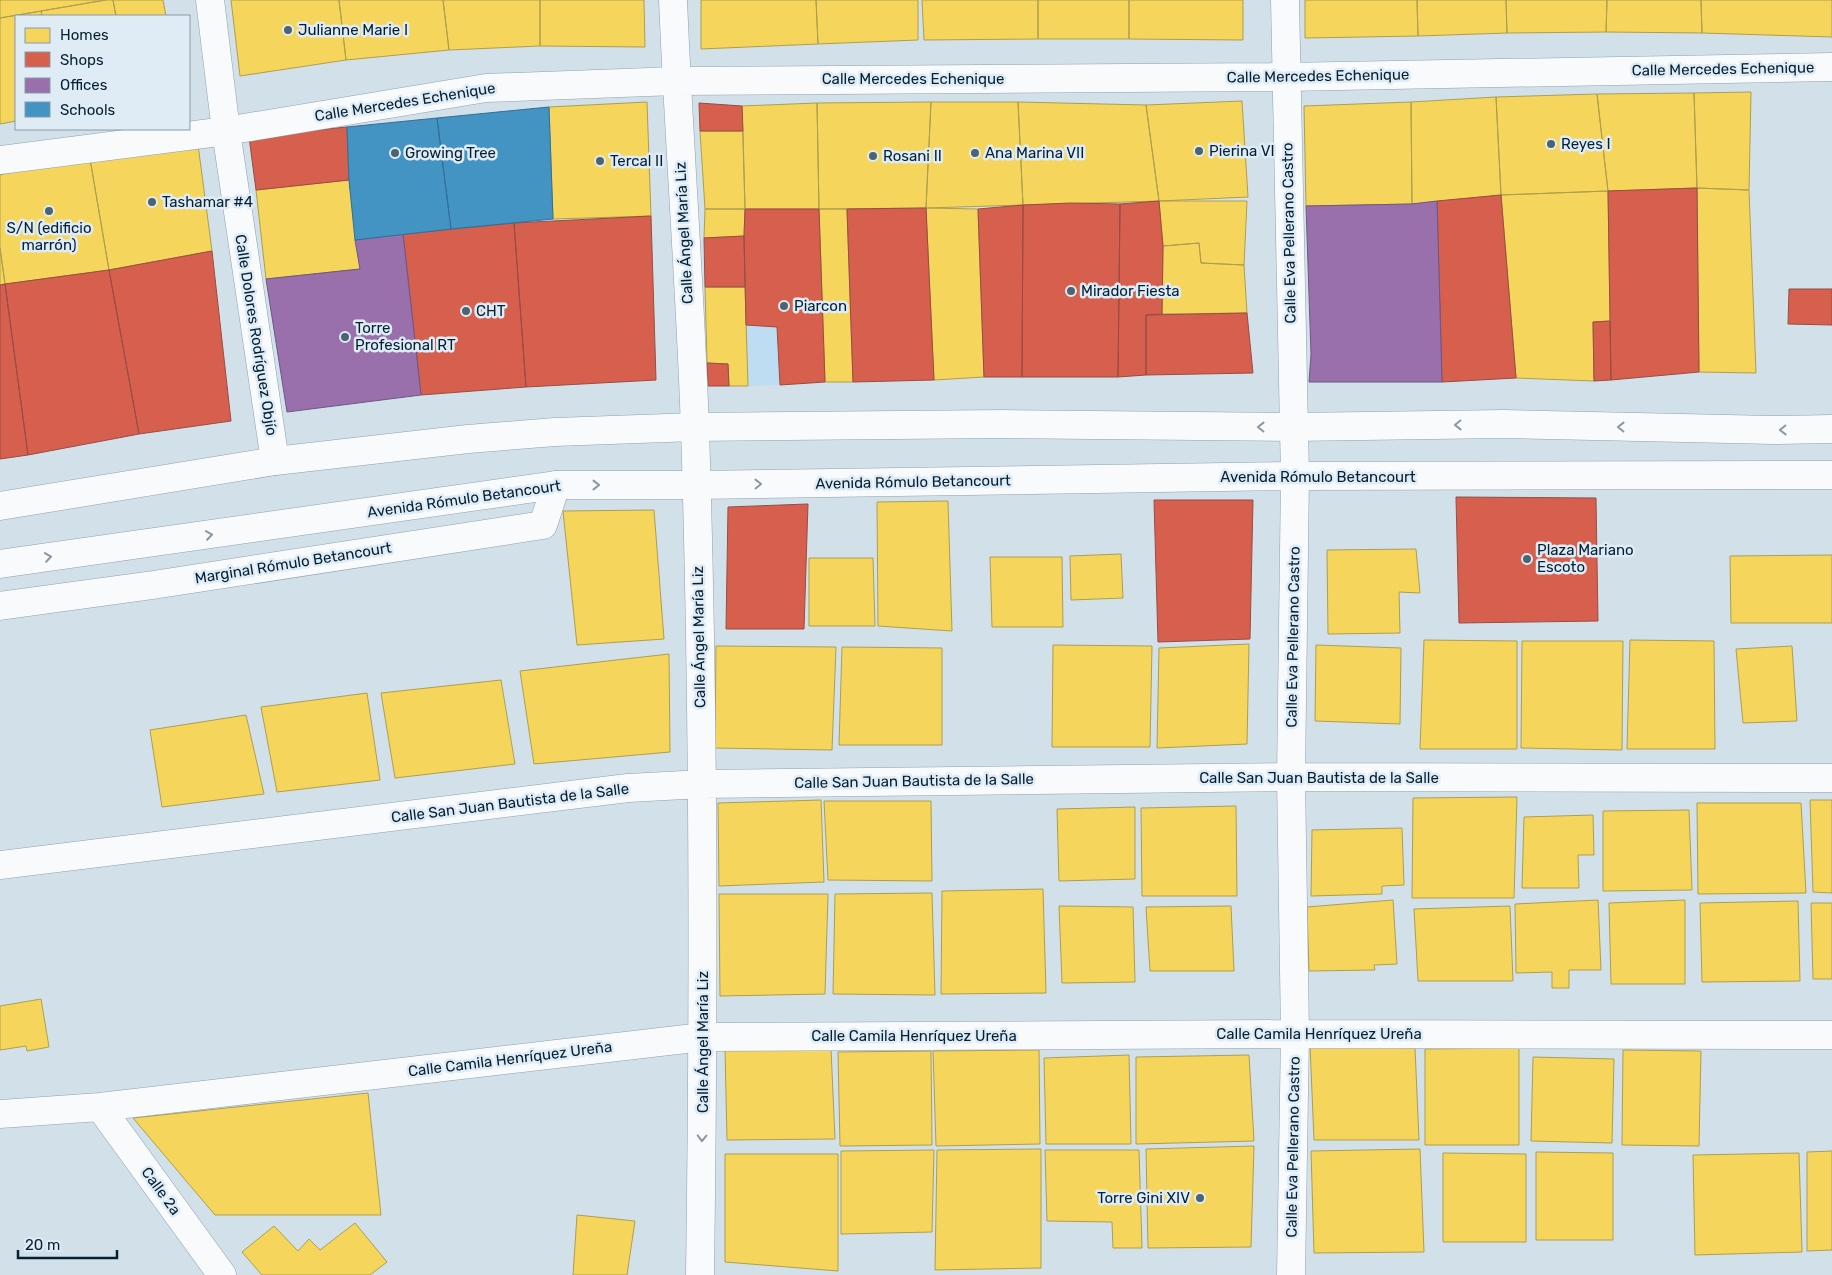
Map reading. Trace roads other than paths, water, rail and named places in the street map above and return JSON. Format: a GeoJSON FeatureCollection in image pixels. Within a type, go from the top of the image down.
{"type":"FeatureCollection","features":[{"type":"Feature","properties":{"kind":"street","name":"Calle Dolores Rodríguez Objío"},"geometry":{"type":"LineString","coordinates":[[210,0],[226,131],[275,461]]}},
{"type":"Feature","properties":{"kind":"street","name":"Calle Ángel María Liz"},"geometry":{"type":"LineString","coordinates":[[673,0],[695,428],[703,784],[703,1037],[700,1275]]}},
{"type":"Feature","properties":{"kind":"street","name":"Calle Eva Pellerano Castro"},"geometry":{"type":"LineString","coordinates":[[1284,0],[1295,476],[1291,777],[1294,1034],[1291,1275]]}},
{"type":"Feature","properties":{"kind":"street","name":"Calle Mercedes Echenique"},"geometry":{"type":"LineString","coordinates":[[0,160],[226,131],[486,88],[676,81],[1285,77],[1832,67]]}},
{"type":"Feature","properties":{"kind":"street"},"geometry":{"type":"LineString","coordinates":[[0,506],[275,461],[468,439],[554,432],[1003,424],[1294,427],[1504,424],[1772,430],[1832,429]]}},
{"type":"Feature","properties":{"kind":"street","name":"Avenida Rómulo Betancourt"},"geometry":{"type":"LineString","coordinates":[[0,564],[556,485],[696,485],[1295,476],[1832,475]]}},
{"type":"Feature","properties":{"kind":"street","name":"Marginal Rómulo Betancourt"},"geometry":{"type":"LineString","coordinates":[[0,606],[153,585],[544,525],[556,485]]}},
{"type":"Feature","properties":{"kind":"street","name":"Calle San Juan Bautista de la Salle"},"geometry":{"type":"LineString","coordinates":[[0,865],[628,788],[703,784],[1291,777],[1832,778]]}},
{"type":"Feature","properties":{"kind":"street","name":"Calle Camila Henríquez Ureña"},"geometry":{"type":"LineString","coordinates":[[0,1114],[100,1107],[703,1037],[1294,1034],[1832,1035]]}},
{"type":"Feature","properties":{"kind":"street","name":"Calle 2a"},"geometry":{"type":"LineString","coordinates":[[100,1107],[222,1275]]}},
{"type":"Feature","properties":{"kind":"place","name":"Julianne Marie I"},"geometry":{"type":"Point","coordinates":[288,30]}},
{"type":"Feature","properties":{"kind":"place","name":"Reyes I"},"geometry":{"type":"Point","coordinates":[1551,144]}},
{"type":"Feature","properties":{"kind":"place","name":"Pierina VI"},"geometry":{"type":"Point","coordinates":[1199,151]}},
{"type":"Feature","properties":{"kind":"place","name":"Growing Tree"},"geometry":{"type":"Point","coordinates":[395,153]}},
{"type":"Feature","properties":{"kind":"place","name":"Ana Marina VII"},"geometry":{"type":"Point","coordinates":[975,153]}},
{"type":"Feature","properties":{"kind":"place","name":"Rosani II"},"geometry":{"type":"Point","coordinates":[873,156]}},
{"type":"Feature","properties":{"kind":"place","name":"Tercal II"},"geometry":{"type":"Point","coordinates":[600,161]}},
{"type":"Feature","properties":{"kind":"place","name":"Tashamar #4"},"geometry":{"type":"Point","coordinates":[152,202]}},
{"type":"Feature","properties":{"kind":"place","name":"S/N (edificio marrón)"},"geometry":{"type":"Point","coordinates":[49,211]}},
{"type":"Feature","properties":{"kind":"place","name":"Mirador Fiesta"},"geometry":{"type":"Point","coordinates":[1071,291]}},
{"type":"Feature","properties":{"kind":"place","name":"Piarcon"},"geometry":{"type":"Point","coordinates":[784,306]}},
{"type":"Feature","properties":{"kind":"place","name":"CHT"},"geometry":{"type":"Point","coordinates":[466,311]}},
{"type":"Feature","properties":{"kind":"place","name":"Torre Profesional RT"},"geometry":{"type":"Point","coordinates":[345,337]}},
{"type":"Feature","properties":{"kind":"place","name":"Plaza Mariano Escoto"},"geometry":{"type":"Point","coordinates":[1527,559]}},
{"type":"Feature","properties":{"kind":"place","name":"Torre Gini XIV"},"geometry":{"type":"Point","coordinates":[1200,1198]}}]}
